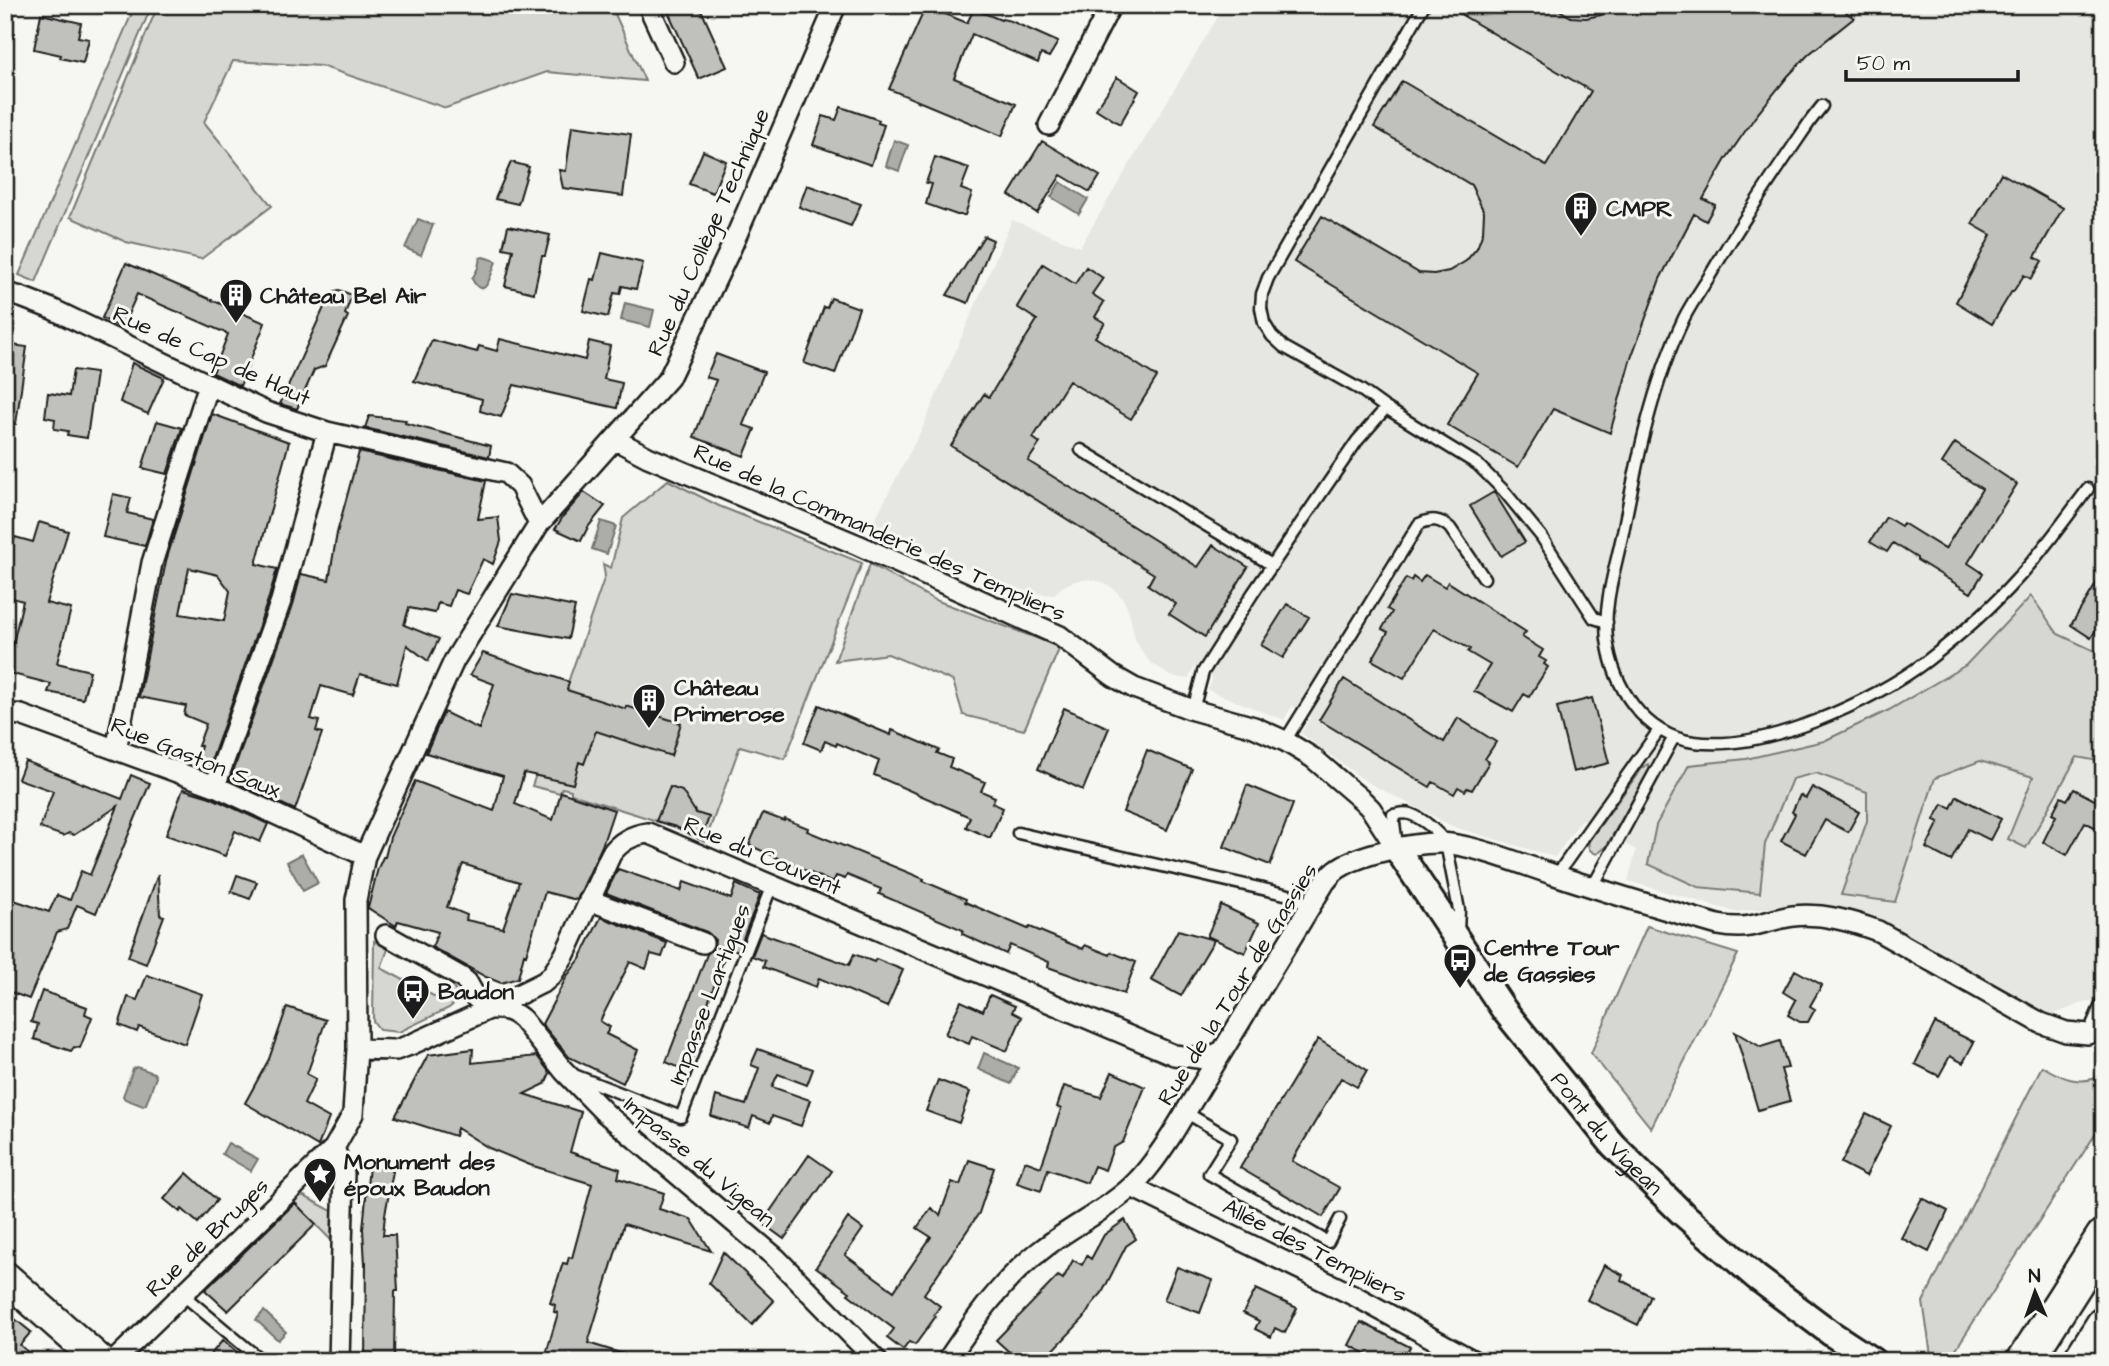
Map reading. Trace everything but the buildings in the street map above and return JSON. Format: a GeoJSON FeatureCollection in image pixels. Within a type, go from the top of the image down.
{"type":"FeatureCollection","features":[{"type":"Feature","properties":{"kind":"highway"},"geometry":{"type":"LineString","coordinates":[[2025,1361],[2104,1237]]}},
{"type":"Feature","properties":{"kind":"highway"},"geometry":{"type":"LineString","coordinates":[[2081,1361],[2104,1325]]}},
{"type":"Feature","properties":{"kind":"main road"},"geometry":{"type":"LineString","coordinates":[[11,1286],[100,1361]]}},
{"type":"Feature","properties":{"kind":"street"},"geometry":{"type":"LineString","coordinates":[[648,5],[674,62]]}},
{"type":"Feature","properties":{"kind":"street","name":"Rue du Collège Technique"},"geometry":{"type":"LineString","coordinates":[[365,856],[454,662],[539,524],[669,378],[731,248],[836,5]]}},
{"type":"Feature","properties":{"kind":"street"},"geometry":{"type":"LineString","coordinates":[[1049,125],[1111,5]]}},
{"type":"Feature","properties":{"kind":"street","name":"Rue de Cap de Haut"},"geometry":{"type":"LineString","coordinates":[[5,293],[52,309],[266,412],[327,432],[506,473],[520,486],[539,524]]}},
{"type":"Feature","properties":{"kind":"street"},"geometry":{"type":"LineString","coordinates":[[116,750],[152,563],[209,384]]}},
{"type":"Feature","properties":{"kind":"street"},"geometry":{"type":"LineString","coordinates":[[215,786],[281,601],[327,432]]}},
{"type":"Feature","properties":{"kind":"street","name":"Rue de la Commanderie des Templiers"},"geometry":{"type":"LineString","coordinates":[[616,440],[648,457],[859,545],[1060,636],[1114,676],[1135,688],[1254,727],[1285,741],[1312,758],[1363,801],[1397,849]]}},
{"type":"Feature","properties":{"kind":"street","name":"Rue Gaston Saux"},"geometry":{"type":"LineString","coordinates":[[5,713],[21,715],[215,786],[365,856]]}},
{"type":"Feature","properties":{"kind":"street","name":"Rue du Couvent"},"geometry":{"type":"LineString","coordinates":[[357,1049],[396,1050],[544,982],[552,975],[565,954],[617,845],[636,835],[648,833],[1174,1055],[1206,1059],[1222,1051]]}},
{"type":"Feature","properties":{"kind":"street","name":"Rue de la Tour de Gassies"},"geometry":{"type":"LineString","coordinates":[[947,1361],[978,1315],[1004,1283],[1044,1247],[1111,1204],[1132,1186],[1153,1162],[1325,882],[1335,871],[1350,862],[1412,845],[1446,844],[1488,853],[1592,888],[1718,925],[1735,928],[1793,916],[1820,915],[1852,922],[1878,931],[2041,1023],[2066,1032],[2088,1034]]}},
{"type":"Feature","properties":{"kind":"street","name":"Pont du Vigean"},"geometry":{"type":"LineString","coordinates":[[1397,849],[1504,1010],[1623,1154],[1682,1213],[1756,1278],[1873,1361]]}},
{"type":"Feature","properties":{"kind":"street"},"geometry":{"type":"LineString","coordinates":[[340,1361],[344,1172],[334,1148],[353,1114],[357,1049],[356,900],[365,856]]}},
{"type":"Feature","properties":{"kind":"street"},"geometry":{"type":"LineString","coordinates":[[589,900],[703,943]]}},
{"type":"Feature","properties":{"kind":"street"},"geometry":{"type":"LineString","coordinates":[[386,935],[461,977],[476,998],[489,1009]]}},
{"type":"Feature","properties":{"kind":"street","name":"Impasse du Vigean"},"geometry":{"type":"LineString","coordinates":[[489,1009],[502,1008],[522,1018],[564,1071],[604,1112],[776,1258],[877,1361]]}},
{"type":"Feature","properties":{"kind":"street","name":"Rue de Bruges"},"geometry":{"type":"LineString","coordinates":[[114,1361],[334,1148]]}},
{"type":"Feature","properties":{"kind":"street","name":"Allée des Templiers"},"geometry":{"type":"LineString","coordinates":[[1132,1186],[1355,1296],[1474,1361]]}},
{"type":"Feature","properties":{"kind":"lane"},"geometry":{"type":"LineString","coordinates":[[1424,5],[1268,278],[1262,294],[1264,323],[1272,336],[1284,347],[1361,390],[1478,464],[1541,536],[1594,618],[1607,622]]}},
{"type":"Feature","properties":{"kind":"lane"},"geometry":{"type":"LineString","coordinates":[[1822,106],[1740,223],[1685,317],[1664,365],[1637,461],[1607,622],[1612,666],[1639,714],[1674,737],[1691,742],[1733,743],[1772,735],[1820,719],[1881,691],[1927,661],[2018,579],[2088,489]]}},
{"type":"Feature","properties":{"kind":"lane"},"geometry":{"type":"LineString","coordinates":[[1194,709],[1203,672],[1357,441],[1386,408]]}},
{"type":"Feature","properties":{"kind":"lane"},"geometry":{"type":"LineString","coordinates":[[1082,450],[1272,565]]}},
{"type":"Feature","properties":{"kind":"lane"},"geometry":{"type":"LineString","coordinates":[[1285,741],[1419,524],[1436,519],[1443,522],[1450,528],[1484,578]]}},
{"type":"Feature","properties":{"kind":"lane"},"geometry":{"type":"LineString","coordinates":[[1556,876],[1660,730]]}},
{"type":"Feature","properties":{"kind":"lane"},"geometry":{"type":"LineString","coordinates":[[1592,888],[1674,737]]}},
{"type":"Feature","properties":{"kind":"lane"},"geometry":{"type":"LineString","coordinates":[[1397,849],[1393,814],[1408,813],[1428,824],[1440,835],[1446,844],[1460,910],[1457,939]]}},
{"type":"Feature","properties":{"kind":"lane"},"geometry":{"type":"LineString","coordinates":[[1018,833],[1289,895],[1310,906]]}},
{"type":"Feature","properties":{"kind":"lane","name":"Impasse Lartigues"},"geometry":{"type":"LineString","coordinates":[[564,1071],[681,1117],[772,885]]}},
{"type":"Feature","properties":{"kind":"lane"},"geometry":{"type":"LineString","coordinates":[[2088,1034],[2104,998]]}},
{"type":"Feature","properties":{"kind":"lane"},"geometry":{"type":"LineString","coordinates":[[1185,1112],[1231,1139],[1209,1174],[1328,1242],[1340,1219]]}},
{"type":"Feature","properties":{"kind":"lane"},"geometry":{"type":"LineString","coordinates":[[182,1294],[262,1361]]}},
{"type":"Feature","properties":{"kind":"shaded area"},"geometry":{"type":"Polygon","coordinates":[[[103,5],[152,5],[36,282],[19,275],[132,13],[103,5]]]}},
{"type":"Feature","properties":{"kind":"shaded area"},"geometry":{"type":"Polygon","coordinates":[[[158,5],[611,5],[645,81],[547,72],[446,108],[321,66],[233,61],[204,122],[272,206],[201,259],[126,242],[70,217],[158,5]]]}},
{"type":"Feature","properties":{"kind":"shaded area"},"geometry":{"type":"Polygon","coordinates":[[[1225,5],[2104,5],[2104,1006],[2087,1001],[2050,1016],[1892,924],[1845,908],[1808,904],[1735,912],[1628,881],[1636,850],[1582,819],[1555,857],[1454,827],[1365,781],[1301,733],[1310,718],[1292,706],[1284,720],[1208,690],[1213,678],[1194,667],[1188,679],[1170,676],[1149,661],[1141,650],[1123,599],[1114,589],[1102,582],[1089,579],[1075,581],[1063,586],[1053,595],[1028,592],[937,557],[873,523],[922,429],[1012,220],[1080,247],[1225,5]]]}},
{"type":"Feature","properties":{"kind":"shaded area"},"geometry":{"type":"Polygon","coordinates":[[[894,140],[908,145],[899,171],[886,166],[894,140]]]}},
{"type":"Feature","properties":{"kind":"shaded area"},"geometry":{"type":"Polygon","coordinates":[[[1060,182],[1088,199],[1079,214],[1051,197],[1060,182]]]}},
{"type":"Feature","properties":{"kind":"shaded area"},"geometry":{"type":"Polygon","coordinates":[[[418,219],[433,225],[421,255],[405,248],[418,219]]]}},
{"type":"Feature","properties":{"kind":"shaded area"},"geometry":{"type":"Polygon","coordinates":[[[480,258],[496,262],[488,283],[481,288],[472,279],[480,258]]]}},
{"type":"Feature","properties":{"kind":"shaded area"},"geometry":{"type":"Polygon","coordinates":[[[625,303],[654,310],[650,327],[621,320],[625,303]]]}},
{"type":"Feature","properties":{"kind":"shaded area"},"geometry":{"type":"Polygon","coordinates":[[[668,480],[719,506],[862,563],[785,759],[740,746],[705,842],[676,827],[571,794],[571,790],[562,788],[560,793],[532,786],[605,576],[603,564],[611,568],[623,518],[668,480]]]}},
{"type":"Feature","properties":{"kind":"shaded area"},"geometry":{"type":"Polygon","coordinates":[[[601,521],[616,526],[607,554],[592,549],[601,521]]]}},
{"type":"Feature","properties":{"kind":"shaded area"},"geometry":{"type":"Polygon","coordinates":[[[870,564],[933,599],[1060,647],[1024,730],[963,715],[953,681],[888,654],[835,661],[870,564]]]}},
{"type":"Feature","properties":{"kind":"shaded area"},"geometry":{"type":"Polygon","coordinates":[[[2031,596],[2058,634],[2099,653],[2104,649],[2104,762],[2077,757],[2026,848],[2008,839],[2033,777],[1980,761],[1935,778],[1895,902],[1841,895],[1867,821],[1867,792],[1816,773],[1792,779],[1765,844],[1760,893],[1698,887],[1648,864],[1656,825],[1689,765],[1746,759],[1824,741],[1889,710],[1966,665],[2031,596]]]}},
{"type":"Feature","properties":{"kind":"shaded area"},"geometry":{"type":"Polygon","coordinates":[[[1648,764],[1650,769],[1606,847],[1597,854],[1593,852],[1589,848],[1589,841],[1642,768],[1648,764]]]}},
{"type":"Feature","properties":{"kind":"shaded area"},"geometry":{"type":"Polygon","coordinates":[[[302,854],[318,883],[303,891],[287,862],[302,854]]]}},
{"type":"Feature","properties":{"kind":"shaded area"},"geometry":{"type":"Polygon","coordinates":[[[1647,926],[1738,954],[1651,1128],[1591,1053],[1647,926]]]}},
{"type":"Feature","properties":{"kind":"shaded area"},"geometry":{"type":"Polygon","coordinates":[[[374,941],[388,949],[381,968],[441,1000],[451,984],[457,994],[455,1003],[399,1032],[380,1030],[373,1021],[374,941]]]}},
{"type":"Feature","properties":{"kind":"shaded area"},"geometry":{"type":"Polygon","coordinates":[[[984,1053],[1018,1068],[1011,1084],[978,1069],[984,1053]]]}},
{"type":"Feature","properties":{"kind":"shaded area"},"geometry":{"type":"Polygon","coordinates":[[[2042,1066],[2072,1080],[2087,1080],[2104,1075],[2104,1121],[1948,1361],[1939,1361],[1931,1355],[1923,1302],[2042,1066]]]}},
{"type":"Feature","properties":{"kind":"shaded area"},"geometry":{"type":"Polygon","coordinates":[[[137,1067],[154,1073],[156,1077],[143,1106],[123,1096],[133,1069],[137,1067]]]}},
{"type":"Feature","properties":{"kind":"shaded area"},"geometry":{"type":"Polygon","coordinates":[[[228,1143],[258,1159],[251,1171],[222,1154],[228,1143]]]}},
{"type":"Feature","properties":{"kind":"shaded area"},"geometry":{"type":"Polygon","coordinates":[[[302,1195],[332,1211],[331,1240],[294,1202],[302,1195]]]}},
{"type":"Feature","properties":{"kind":"shaded area"},"geometry":{"type":"Polygon","coordinates":[[[264,1311],[286,1332],[278,1340],[256,1320],[264,1311]]]}},
{"type":"Feature","properties":{"kind":"place","name":"CMPR"},"geometry":{"type":"Point","coordinates":[1581,238]}},
{"type":"Feature","properties":{"kind":"place","name":"Château Bel Air"},"geometry":{"type":"Point","coordinates":[236,325]}},
{"type":"Feature","properties":{"kind":"place","name":"Château Primerose"},"geometry":{"type":"Point","coordinates":[649,730]}},
{"type":"Feature","properties":{"kind":"place","name":"Centre Tour de Gassies"},"geometry":{"type":"Point","coordinates":[1460,990]}},
{"type":"Feature","properties":{"kind":"place","name":"Baudon"},"geometry":{"type":"Point","coordinates":[413,1021]}},
{"type":"Feature","properties":{"kind":"place","name":"Monument des époux Baudon"},"geometry":{"type":"Point","coordinates":[320,1204]}}]}
